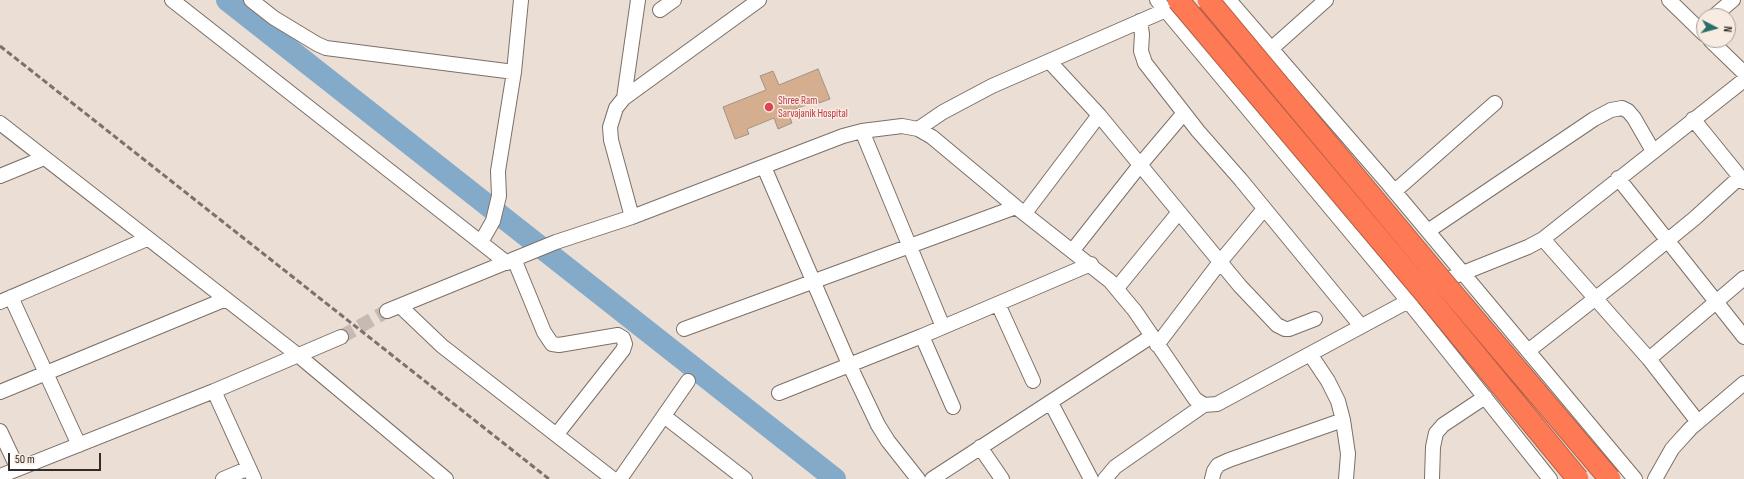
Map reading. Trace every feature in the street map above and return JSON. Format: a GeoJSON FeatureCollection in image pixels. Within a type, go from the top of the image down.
{"type":"FeatureCollection","features":[{"type":"Feature","properties":{"kind":"highway"},"geometry":{"type":"LineString","coordinates":[[1208,0],[1443,282],[1610,479]]}},
{"type":"Feature","properties":{"kind":"highway"},"geometry":{"type":"LineString","coordinates":[[1167,3],[1424,292],[1578,479]]}},
{"type":"Feature","properties":{"kind":"street"},"geometry":{"type":"LineString","coordinates":[[172,0],[481,242],[511,261],[544,332],[552,344],[559,345],[618,335],[623,338],[625,344],[623,350],[557,434]]}},
{"type":"Feature","properties":{"kind":"street"},"geometry":{"type":"LineString","coordinates":[[251,0],[274,18],[326,48],[514,72]]}},
{"type":"Feature","properties":{"kind":"street"},"geometry":{"type":"LineString","coordinates":[[481,242],[493,221],[499,196],[498,171],[514,72],[521,0]]}},
{"type":"Feature","properties":{"kind":"street"},"geometry":{"type":"LineString","coordinates":[[624,98],[638,0]]}},
{"type":"Feature","properties":{"kind":"street"},"geometry":{"type":"LineString","coordinates":[[660,10],[674,0]]}},
{"type":"Feature","properties":{"kind":"street"},"geometry":{"type":"LineString","coordinates":[[632,217],[611,140],[610,127],[616,108],[624,98],[758,0]]}},
{"type":"Feature","properties":{"kind":"street"},"geometry":{"type":"LineString","coordinates":[[1229,0],[1395,191],[1635,479]]}},
{"type":"Feature","properties":{"kind":"street"},"geometry":{"type":"LineString","coordinates":[[1271,49],[1326,0]]}},
{"type":"Feature","properties":{"kind":"street"},"geometry":{"type":"LineString","coordinates":[[1669,0],[1696,24]]}},
{"type":"Feature","properties":{"kind":"street"},"geometry":{"type":"LineString","coordinates":[[1724,8],[1733,0]]}},
{"type":"Feature","properties":{"kind":"street"},"geometry":{"type":"LineString","coordinates":[[918,129],[943,112],[992,86],[1140,21],[1167,3],[1408,300],[1550,479]]}},
{"type":"Feature","properties":{"kind":"street"},"geometry":{"type":"LineString","coordinates":[[1140,21],[1142,56],[1145,63],[1361,326]]}},
{"type":"Feature","properties":{"kind":"street"},"geometry":{"type":"LineString","coordinates":[[1718,48],[1744,73]]}},
{"type":"Feature","properties":{"kind":"street"},"geometry":{"type":"LineString","coordinates":[[1049,61],[1098,115],[1240,286],[1280,327],[1285,329],[1293,328],[1315,319]]}},
{"type":"Feature","properties":{"kind":"street"},"geometry":{"type":"LineString","coordinates":[[1105,479],[1115,467],[1204,405],[1216,404],[1228,399],[1408,300],[1453,277],[1528,247],[1543,239],[1618,178],[1744,80]]}},
{"type":"Feature","properties":{"kind":"street"},"geometry":{"type":"LineString","coordinates":[[1395,191],[1495,103]]}},
{"type":"Feature","properties":{"kind":"street"},"geometry":{"type":"LineString","coordinates":[[1428,231],[1594,119],[1611,110],[1622,108],[1628,111],[1634,118],[1653,151]]}},
{"type":"Feature","properties":{"kind":"street"},"geometry":{"type":"LineString","coordinates":[[1073,250],[1184,112]]}},
{"type":"Feature","properties":{"kind":"street"},"geometry":{"type":"LineString","coordinates":[[684,329],[909,246],[1021,210],[1098,115]]}},
{"type":"Feature","properties":{"kind":"street"},"geometry":{"type":"LineString","coordinates":[[1528,350],[1624,276],[1742,179],[1693,119]]}},
{"type":"Feature","properties":{"kind":"street"},"geometry":{"type":"LineString","coordinates":[[0,122],[147,239],[299,356],[446,479]]}},
{"type":"Feature","properties":{"kind":"street"},"geometry":{"type":"LineString","coordinates":[[387,311],[556,242],[632,217],[843,136],[862,131],[902,126],[918,129],[932,137],[1021,210],[1091,264],[1117,288],[1127,299],[1195,399],[1204,405]]}},
{"type":"Feature","properties":{"kind":"street"},"geometry":{"type":"LineString","coordinates":[[862,131],[943,327]]}},
{"type":"Feature","properties":{"kind":"street"},"geometry":{"type":"LineString","coordinates":[[0,176],[44,158]]}},
{"type":"Feature","properties":{"kind":"street"},"geometry":{"type":"LineString","coordinates":[[764,167],[849,364],[878,426],[918,479]]}},
{"type":"Feature","properties":{"kind":"street"},"geometry":{"type":"LineString","coordinates":[[1618,178],[1744,337]]}},
{"type":"Feature","properties":{"kind":"street"},"geometry":{"type":"LineString","coordinates":[[932,479],[1051,403],[1155,341],[1264,209]]}},
{"type":"Feature","properties":{"kind":"street"},"geometry":{"type":"LineString","coordinates":[[1117,288],[1179,212]]}},
{"type":"Feature","properties":{"kind":"street"},"geometry":{"type":"LineString","coordinates":[[79,445],[47,373],[6,300],[147,239]]}},
{"type":"Feature","properties":{"kind":"street"},"geometry":{"type":"LineString","coordinates":[[1543,239],[1649,359],[1698,422]]}},
{"type":"Feature","properties":{"kind":"street"},"geometry":{"type":"LineString","coordinates":[[779,393],[922,336],[1091,264]]}},
{"type":"Feature","properties":{"kind":"street"},"geometry":{"type":"LineString","coordinates":[[1649,359],[1744,278]]}},
{"type":"Feature","properties":{"kind":"street"},"geometry":{"type":"LineString","coordinates":[[0,392],[226,299]]}},
{"type":"Feature","properties":{"kind":"street"},"geometry":{"type":"LineString","coordinates":[[998,304],[1032,381]]}},
{"type":"Feature","properties":{"kind":"street"},"geometry":{"type":"LineString","coordinates":[[400,306],[442,346],[613,479]]}},
{"type":"Feature","properties":{"kind":"street"},"geometry":{"type":"LineString","coordinates":[[922,336],[953,408]]}},
{"type":"Feature","properties":{"kind":"street"},"geometry":{"type":"LineString","coordinates":[[0,478],[18,469],[299,356],[341,337]]}},
{"type":"Feature","properties":{"kind":"street"},"geometry":{"type":"LineString","coordinates":[[1310,354],[1328,381],[1338,401],[1343,420],[1348,454],[1346,479]]}},
{"type":"Feature","properties":{"kind":"street"},"geometry":{"type":"LineString","coordinates":[[620,479],[688,381]]}},
{"type":"Feature","properties":{"kind":"street"},"geometry":{"type":"LineString","coordinates":[[1655,479],[1672,449],[1698,422],[1744,383]]}},
{"type":"Feature","properties":{"kind":"street"},"geometry":{"type":"LineString","coordinates":[[214,391],[252,474],[223,479]]}},
{"type":"Feature","properties":{"kind":"street"},"geometry":{"type":"LineString","coordinates":[[1432,479],[1432,447],[1436,433],[1443,425],[1485,397]]}},
{"type":"Feature","properties":{"kind":"street"},"geometry":{"type":"LineString","coordinates":[[1051,403],[1091,479]]}},
{"type":"Feature","properties":{"kind":"street"},"geometry":{"type":"LineString","coordinates":[[664,416],[745,479]]}},
{"type":"Feature","properties":{"kind":"street"},"geometry":{"type":"LineString","coordinates":[[1212,479],[1214,471],[1218,465],[1229,460],[1343,420]]}},
{"type":"Feature","properties":{"kind":"street"},"geometry":{"type":"LineString","coordinates":[[0,431],[18,469]]}},
{"type":"Feature","properties":{"kind":"street"},"geometry":{"type":"LineString","coordinates":[[980,447],[1002,479]]}},
{"type":"Feature","properties":{"kind":"building"},"geometry":{"type":"Polygon","coordinates":[[[818,69],[830,99],[819,103],[818,100],[788,112],[792,123],[778,129],[774,118],[747,129],[749,134],[735,139],[723,107],[766,90],[760,76],[773,71],[779,85],[818,69]]]}},
{"type":"Feature","properties":{"kind":"waterway"},"geometry":{"type":"LineString","coordinates":[[227,0],[835,479]]}},
{"type":"Feature","properties":{"kind":"tunnel"},"geometry":{"type":"LineString","coordinates":[[341,337],[387,311]]}},
{"type":"Feature","properties":{"kind":"railway"},"geometry":{"type":"LineString","coordinates":[[0,46],[549,479]]}},
{"type":"Feature","properties":{"kind":"place","name":"Shree Ram Sarvajanik Hospital"},"geometry":{"type":"Point","coordinates":[769,107]}}]}
